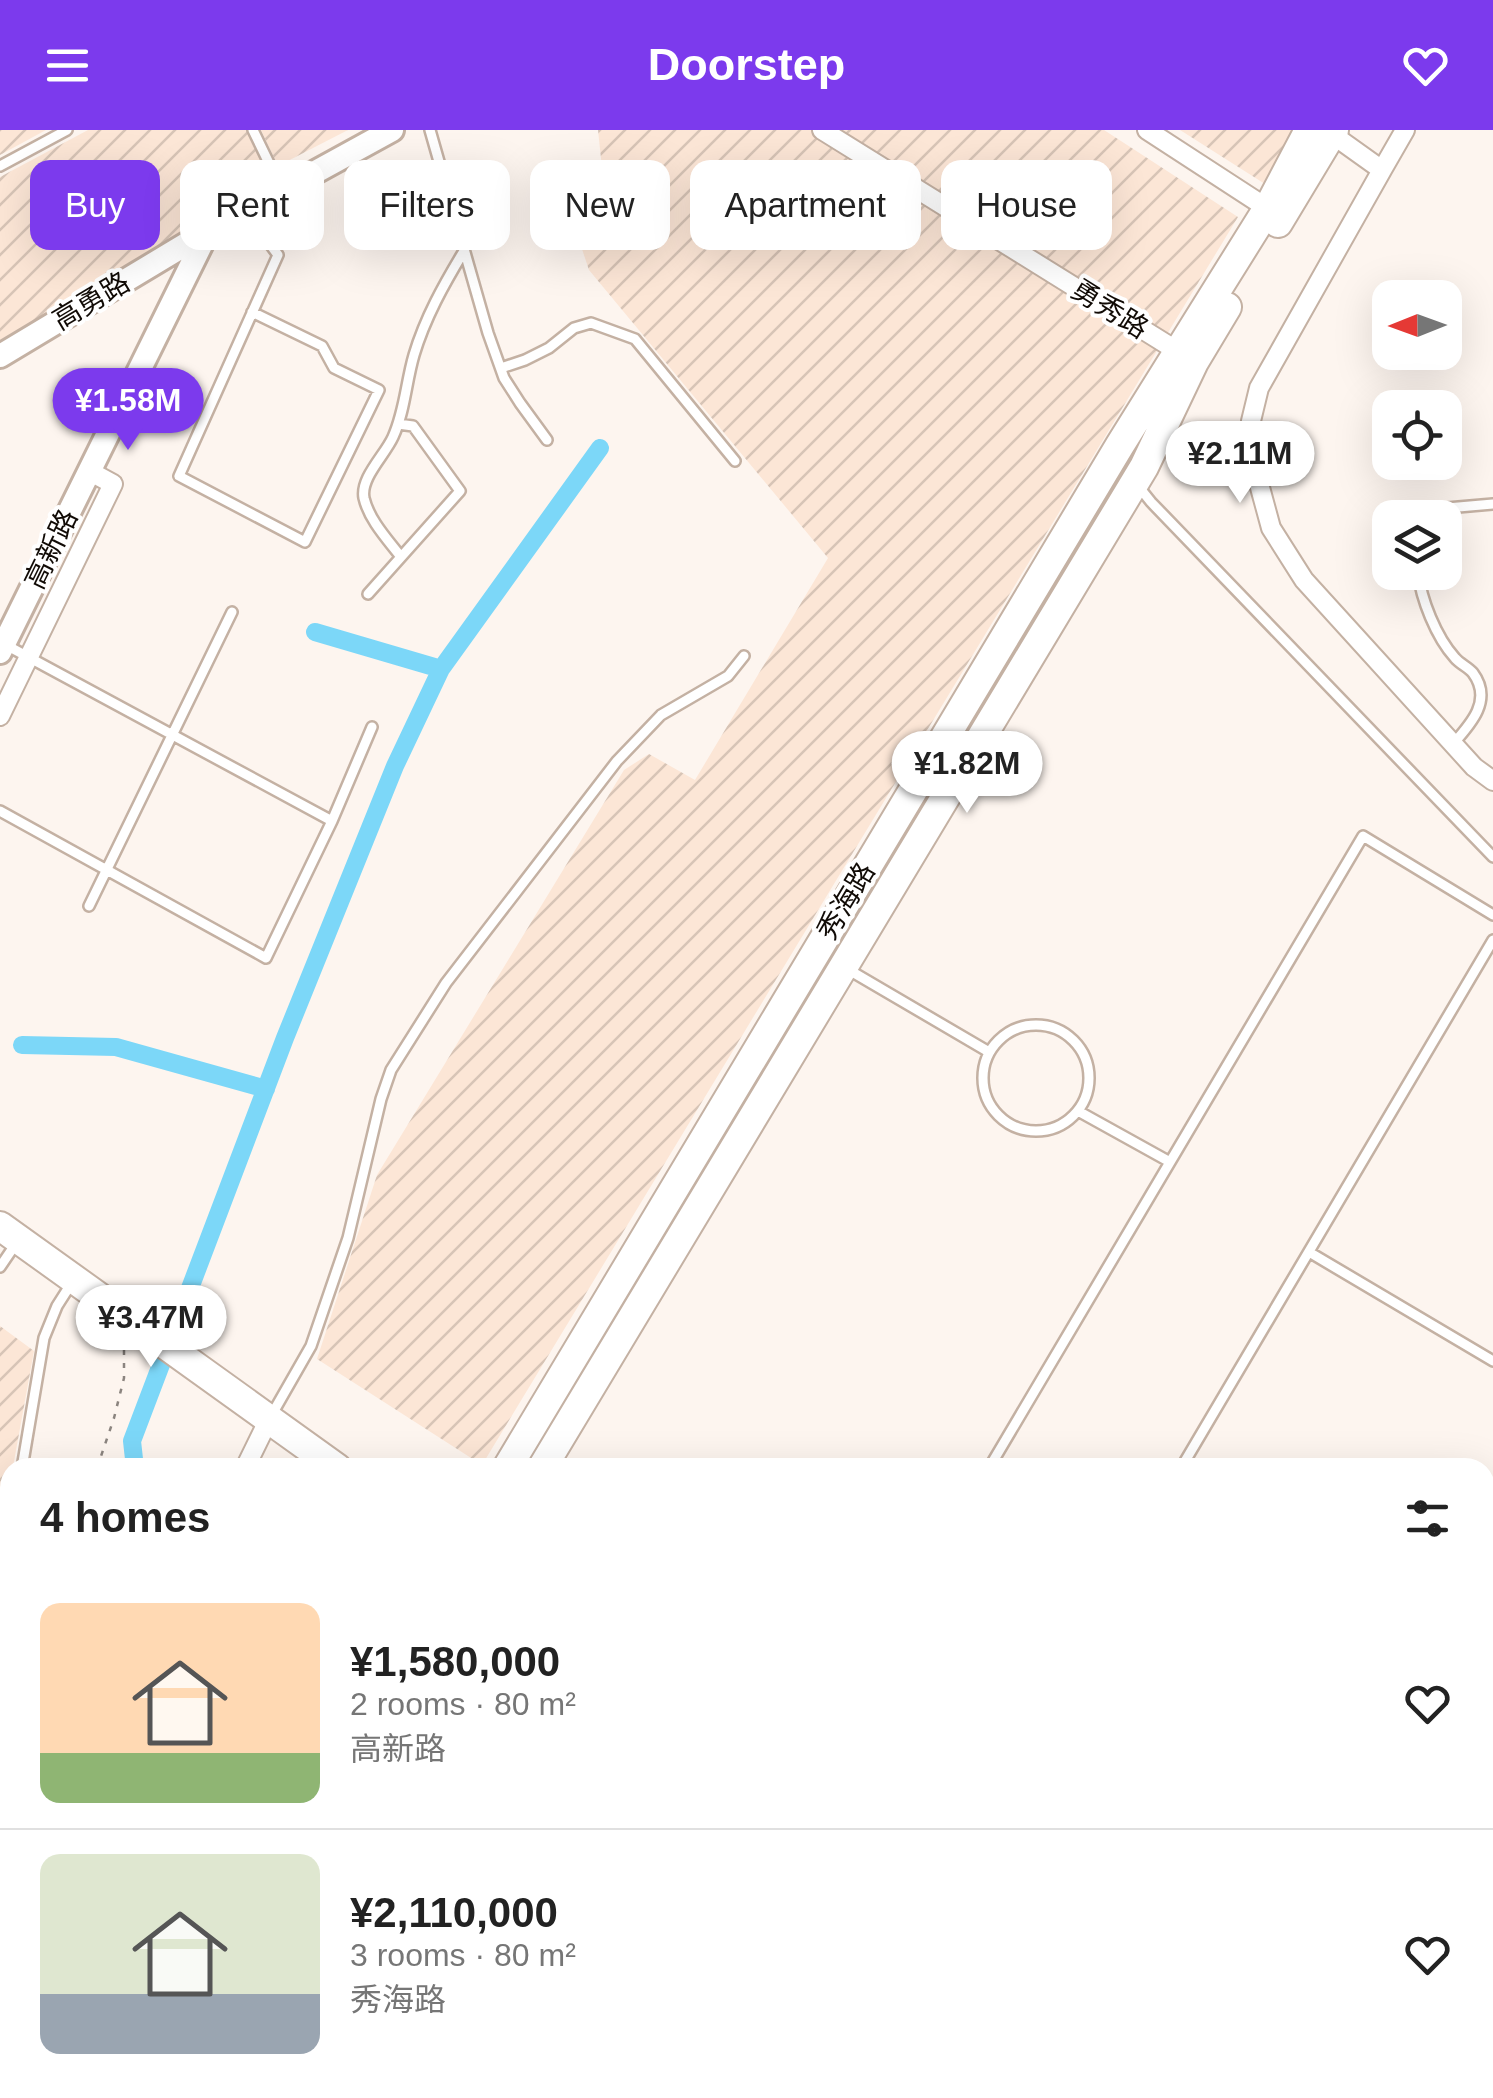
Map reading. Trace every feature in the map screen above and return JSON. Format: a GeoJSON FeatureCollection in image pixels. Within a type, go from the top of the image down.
{"type":"FeatureCollection","features":[{"type":"Feature","properties":{"kind":"main road","name":"秀海路"},"geometry":{"type":"LineString","coordinates":[[513,1458],[778,1014],[1325,131]]}},
{"type":"Feature","properties":{"kind":"main road","name":"秀海路"},"geometry":{"type":"LineString","coordinates":[[548,1458],[1135,482],[1186,356]]}},
{"type":"Feature","properties":{"kind":"main road"},"geometry":{"type":"LineString","coordinates":[[9,1233],[323,1458]]}},
{"type":"Feature","properties":{"kind":"street","name":"高勇路"},"geometry":{"type":"LineString","coordinates":[[324,167],[392,130]]}},
{"type":"Feature","properties":{"kind":"street","name":"勇秀路"},"geometry":{"type":"LineString","coordinates":[[822,130],[1186,356]]}},
{"type":"Feature","properties":{"kind":"street"},"geometry":{"type":"LineString","coordinates":[[1146,130],[1275,213]]}},
{"type":"Feature","properties":{"kind":"street"},"geometry":{"type":"LineString","coordinates":[[1405,130],[1259,388],[1251,420],[1254,469],[1271,528],[1304,580],[1474,767],[1493,782]]}},
{"type":"Feature","properties":{"kind":"street"},"geometry":{"type":"LineString","coordinates":[[1325,131],[1382,170]]}},
{"type":"Feature","properties":{"kind":"street","name":"高勇路"},"geometry":{"type":"LineString","coordinates":[[0,356],[180,248]]}},
{"type":"Feature","properties":{"kind":"street","name":"高新路"},"geometry":{"type":"LineString","coordinates":[[2,648],[199,250]]}},
{"type":"Feature","properties":{"kind":"street"},"geometry":{"type":"LineString","coordinates":[[0,716],[113,484],[89,471]]}},
{"type":"Feature","properties":{"kind":"street"},"geometry":{"type":"LineString","coordinates":[[778,1014],[805,1030]]}},
{"type":"Feature","properties":{"kind":"street"},"geometry":{"type":"LineString","coordinates":[[250,1458],[269,1419]]}},
{"type":"Feature","properties":{"kind":"lane"},"geometry":{"type":"LineString","coordinates":[[0,166],[67,130]]}},
{"type":"Feature","properties":{"kind":"lane"},"geometry":{"type":"LineString","coordinates":[[254,130],[268,160]]}},
{"type":"Feature","properties":{"kind":"lane"},"geometry":{"type":"LineString","coordinates":[[430,130],[501,368],[520,403],[548,440]]}},
{"type":"Feature","properties":{"kind":"lane"},"geometry":{"type":"LineString","coordinates":[[252,312],[322,346],[334,368],[379,390],[306,542],[179,476],[252,312],[278,255],[274,250]]}},
{"type":"Feature","properties":{"kind":"lane"},"geometry":{"type":"LineString","coordinates":[[401,557],[373,520],[364,499],[364,487],[393,438],[414,354],[440,291],[464,251]]}},
{"type":"Feature","properties":{"kind":"lane"},"geometry":{"type":"LineString","coordinates":[[501,368],[550,348],[574,328],[592,323],[635,340],[735,460]]}},
{"type":"Feature","properties":{"kind":"lane"},"geometry":{"type":"LineString","coordinates":[[368,594],[460,491],[413,426],[398,424]]}},
{"type":"Feature","properties":{"kind":"lane"},"geometry":{"type":"LineString","coordinates":[[1135,482],[1493,857]]}},
{"type":"Feature","properties":{"kind":"lane"},"geometry":{"type":"LineString","coordinates":[[1462,507],[1493,504]]}},
{"type":"Feature","properties":{"kind":"lane"},"geometry":{"type":"LineString","coordinates":[[1420,590],[1434,625],[1455,658],[1477,675],[1485,692],[1482,712],[1453,744]]}},
{"type":"Feature","properties":{"kind":"lane"},"geometry":{"type":"LineString","coordinates":[[89,906],[232,612]]}},
{"type":"Feature","properties":{"kind":"lane"},"geometry":{"type":"LineString","coordinates":[[2,648],[28,657],[332,820]]}},
{"type":"Feature","properties":{"kind":"lane"},"geometry":{"type":"LineString","coordinates":[[269,1419],[311,1346],[348,1238],[380,1099],[400,1055],[446,983],[617,761],[661,716],[728,676],[744,656]]}},
{"type":"Feature","properties":{"kind":"lane"},"geometry":{"type":"LineString","coordinates":[[0,811],[266,958],[372,727]]}},
{"type":"Feature","properties":{"kind":"lane"},"geometry":{"type":"LineString","coordinates":[[995,1458],[1363,836],[1493,915]]}},
{"type":"Feature","properties":{"kind":"lane"},"geometry":{"type":"LineString","coordinates":[[1187,1458],[1493,940]]}},
{"type":"Feature","properties":{"kind":"lane"},"geometry":{"type":"LineString","coordinates":[[843,966],[989,1052]]}},
{"type":"Feature","properties":{"kind":"lane"},"geometry":{"type":"LineString","coordinates":[[1032,1024],[1065,1033],[1078,1045],[1089,1078],[1078,1112],[1065,1124],[1030,1132],[998,1117],[982,1086],[989,1052],[1000,1038],[1014,1028],[1032,1024]]}},
{"type":"Feature","properties":{"kind":"lane"},"geometry":{"type":"LineString","coordinates":[[1078,1112],[1170,1162]]}},
{"type":"Feature","properties":{"kind":"lane"},"geometry":{"type":"LineString","coordinates":[[0,1268],[9,1233]]}},
{"type":"Feature","properties":{"kind":"lane"},"geometry":{"type":"LineString","coordinates":[[1309,1252],[1493,1361]]}},
{"type":"Feature","properties":{"kind":"lane"},"geometry":{"type":"LineString","coordinates":[[24,1458],[44,1338],[74,1279]]}},
{"type":"Feature","properties":{"kind":"path"},"geometry":{"type":"LineString","coordinates":[[100,1458],[124,1378],[131,1320]]}},
{"type":"Feature","properties":{"kind":"shaded area"},"geometry":{"type":"Polygon","coordinates":[[[0,130],[46,130],[0,155],[0,130]]]}},
{"type":"Feature","properties":{"kind":"shaded area"},"geometry":{"type":"Polygon","coordinates":[[[88,130],[246,130],[260,160],[180,160],[180,237],[160,249],[160,160],[32,160],[88,130]]]}},
{"type":"Feature","properties":{"kind":"shaded area"},"geometry":{"type":"Polygon","coordinates":[[[261,130],[348,130],[290,160],[275,160],[261,130]]]}},
{"type":"Feature","properties":{"kind":"shaded area"},"geometry":{"type":"Polygon","coordinates":[[[598,130],[1104,130],[1238,217],[486,1458],[471,1458],[317,1359],[377,1175],[624,770],[649,754],[695,780],[828,558],[589,270],[582,250],[670,250],[670,160],[601,160],[598,130]]]}},
{"type":"Feature","properties":{"kind":"shaded area"},"geometry":{"type":"Polygon","coordinates":[[[1180,130],[1296,130],[1265,184],[1180,130]]]}},
{"type":"Feature","properties":{"kind":"shaded area"},"geometry":{"type":"Polygon","coordinates":[[[30,161],[30,250],[158,250],[0,342],[0,177],[30,161]]]}},
{"type":"Feature","properties":{"kind":"shaded area"},"geometry":{"type":"Polygon","coordinates":[[[0,1326],[34,1351],[15,1458],[0,1458],[0,1326]]]}},
{"type":"Feature","properties":{"kind":"waterway"},"geometry":{"type":"LineString","coordinates":[[134,1458],[132,1441],[285,1038],[395,766],[441,669],[600,448]]}},
{"type":"Feature","properties":{"kind":"waterway"},"geometry":{"type":"LineString","coordinates":[[315,632],[441,669]]}},
{"type":"Feature","properties":{"kind":"waterway"},"geometry":{"type":"LineString","coordinates":[[22,1045],[116,1047],[266,1089]]}}]}
